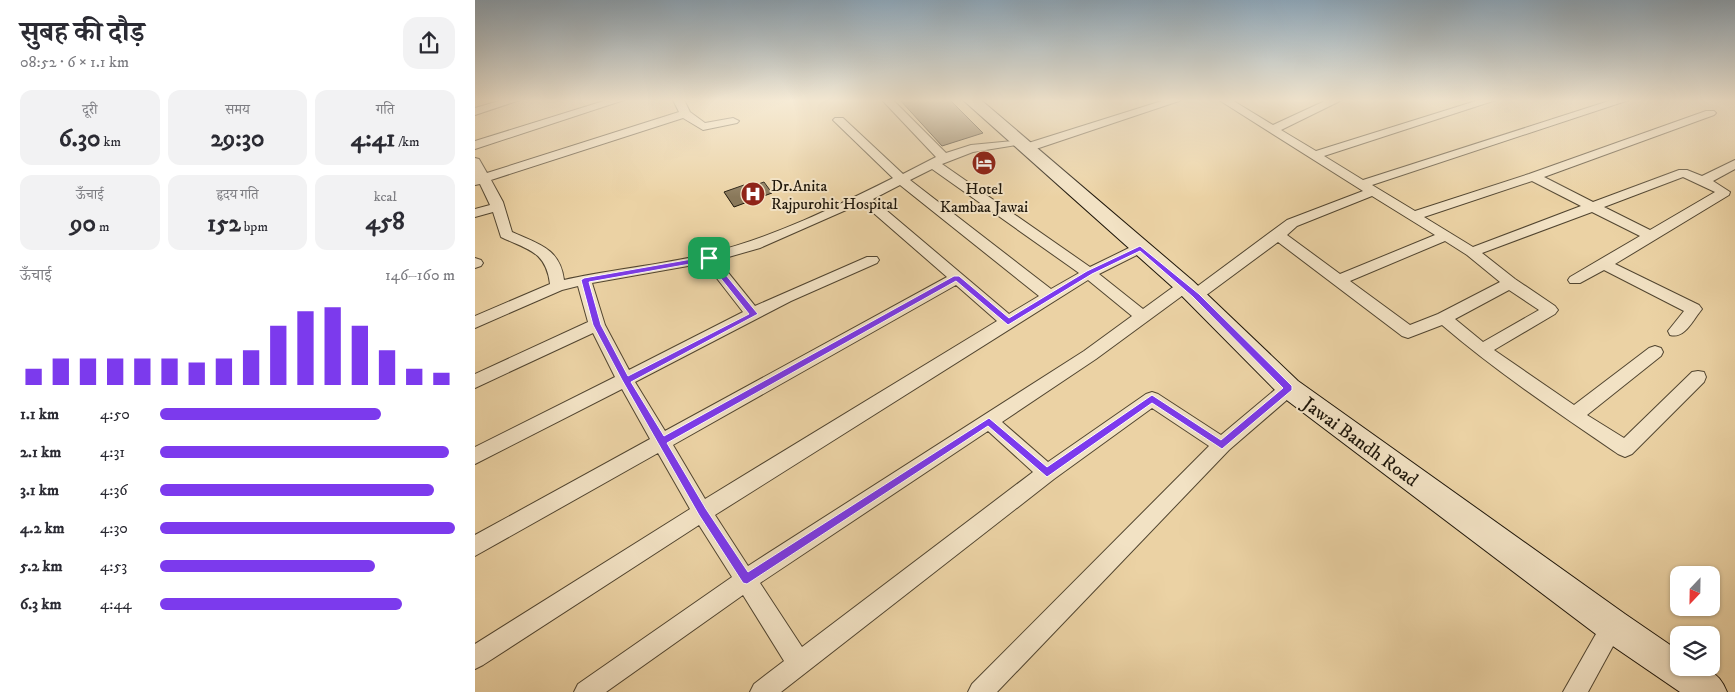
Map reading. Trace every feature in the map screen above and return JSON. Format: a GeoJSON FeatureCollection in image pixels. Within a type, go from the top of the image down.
{"type":"FeatureCollection","features":[{"type":"Feature","properties":{"kind":"street"},"geometry":{"type":"LineString","coordinates":[[475,145],[516,132]]}},
{"type":"Feature","properties":{"kind":"street"},"geometry":{"type":"LineString","coordinates":[[480,179],[627,132]]}},
{"type":"Feature","properties":{"kind":"street"},"geometry":{"type":"LineString","coordinates":[[852,132],[902,180],[1051,296]]}},
{"type":"Feature","properties":{"kind":"street"},"geometry":{"type":"LineString","coordinates":[[915,132],[939,161],[1089,273],[1143,317]]}},
{"type":"Feature","properties":{"kind":"street","name":"Jawai Bandh Road"},"geometry":{"type":"LineString","coordinates":[[1008,132],[1191,291],[1289,388],[1613,626],[1710,692]]}},
{"type":"Feature","properties":{"kind":"street"},"geometry":{"type":"LineString","coordinates":[[475,322],[558,286],[709,258],[755,245],[864,198],[939,161],[971,149],[1022,145],[1066,132]]}},
{"type":"Feature","properties":{"kind":"street"},"geometry":{"type":"LineString","coordinates":[[1276,132],[1472,252],[1510,283],[1550,310],[1482,350]]}},
{"type":"Feature","properties":{"kind":"street"},"geometry":{"type":"LineString","coordinates":[[1315,155],[1388,132]]}},
{"type":"Feature","properties":{"kind":"street"},"geometry":{"type":"LineString","coordinates":[[586,692],[747,579],[1090,355],[1143,317],[1191,291],[1278,235],[1292,223],[1367,188],[1530,132]]}},
{"type":"Feature","properties":{"kind":"street"},"geometry":{"type":"LineString","coordinates":[[1413,216],[1533,177],[1657,132]]}},
{"type":"Feature","properties":{"kind":"street"},"geometry":{"type":"LineString","coordinates":[[475,162],[480,179],[497,207],[506,234],[548,256],[556,272],[558,286]]}},
{"type":"Feature","properties":{"kind":"street"},"geometry":{"type":"LineString","coordinates":[[1703,181],[1735,164]]}},
{"type":"Feature","properties":{"kind":"street"},"geometry":{"type":"LineString","coordinates":[[1472,252],[1683,173],[1724,192],[1575,280]]}},
{"type":"Feature","properties":{"kind":"street"},"geometry":{"type":"LineString","coordinates":[[1533,177],[1650,236]]}},
{"type":"Feature","properties":{"kind":"street"},"geometry":{"type":"LineString","coordinates":[[864,198],[1008,322]]}},
{"type":"Feature","properties":{"kind":"street"},"geometry":{"type":"LineString","coordinates":[[475,213],[497,207]]}},
{"type":"Feature","properties":{"kind":"street"},"geometry":{"type":"LineString","coordinates":[[1278,235],[1409,332],[1444,318],[1510,283]]}},
{"type":"Feature","properties":{"kind":"street"},"geometry":{"type":"LineString","coordinates":[[1339,280],[1445,236]]}},
{"type":"Feature","properties":{"kind":"street"},"geometry":{"type":"LineString","coordinates":[[475,657],[702,512],[1008,322],[1089,273],[1140,248]]}},
{"type":"Feature","properties":{"kind":"street"},"geometry":{"type":"LineString","coordinates":[[709,258],[754,314]]}},
{"type":"Feature","properties":{"kind":"street"},"geometry":{"type":"LineString","coordinates":[[475,456],[786,297],[872,260]]}},
{"type":"Feature","properties":{"kind":"street"},"geometry":{"type":"LineString","coordinates":[[1604,264],[1694,309],[1676,331]]}},
{"type":"Feature","properties":{"kind":"street"},"geometry":{"type":"LineString","coordinates":[[475,546],[957,278]]}},
{"type":"Feature","properties":{"kind":"street"},"geometry":{"type":"LineString","coordinates":[[584,280],[597,325],[626,380],[702,512],[747,579],[799,664]]}},
{"type":"Feature","properties":{"kind":"street"},"geometry":{"type":"LineString","coordinates":[[1444,318],[1482,350],[1574,416],[1625,449],[1698,377]]}},
{"type":"Feature","properties":{"kind":"street"},"geometry":{"type":"LineString","coordinates":[[475,381],[597,325]]}},
{"type":"Feature","properties":{"kind":"street"},"geometry":{"type":"LineString","coordinates":[[1574,416],[1655,352]]}},
{"type":"Feature","properties":{"kind":"street"},"geometry":{"type":"LineString","coordinates":[[990,689],[1222,445],[1289,388]]}},
{"type":"Feature","properties":{"kind":"street"},"geometry":{"type":"LineString","coordinates":[[762,692],[1047,473],[1152,399],[1222,445]]}},
{"type":"Feature","properties":{"kind":"street"},"geometry":{"type":"LineString","coordinates":[[989,421],[1047,473]]}},
{"type":"Feature","properties":{"kind":"street"},"geometry":{"type":"LineString","coordinates":[[1575,692],[1613,626]]}},
{"type":"Feature","properties":{"kind":"building"},"geometry":{"type":"Polygon","coordinates":[[[929,132],[983,133],[942,146],[929,132]]]}},
{"type":"Feature","properties":{"kind":"building"},"geometry":{"type":"Polygon","coordinates":[[[764,182],[772,193],[734,207],[724,192],[744,185],[747,188],[764,182]]]}},
{"type":"Feature","properties":{"kind":"place","name":"Hotel Kambaa Jawai"},"geometry":{"type":"Point","coordinates":[984,163]}},
{"type":"Feature","properties":{"kind":"place","name":"Dr.Anita Rajpurohit Hospital"},"geometry":{"type":"Point","coordinates":[753,194]}},
{"type":"Feature","properties":{"kind":"route"},"geometry":{"type":"LineString","coordinates":[[709,258],[584,280],[597,325],[626,380],[702,512],[747,579],[989,421],[1047,473],[1152,399],[1222,445],[1289,388],[1196,295],[1140,248],[1089,273],[1008,322],[957,278],[662,441],[626,380],[754,314],[709,258]]}}]}
